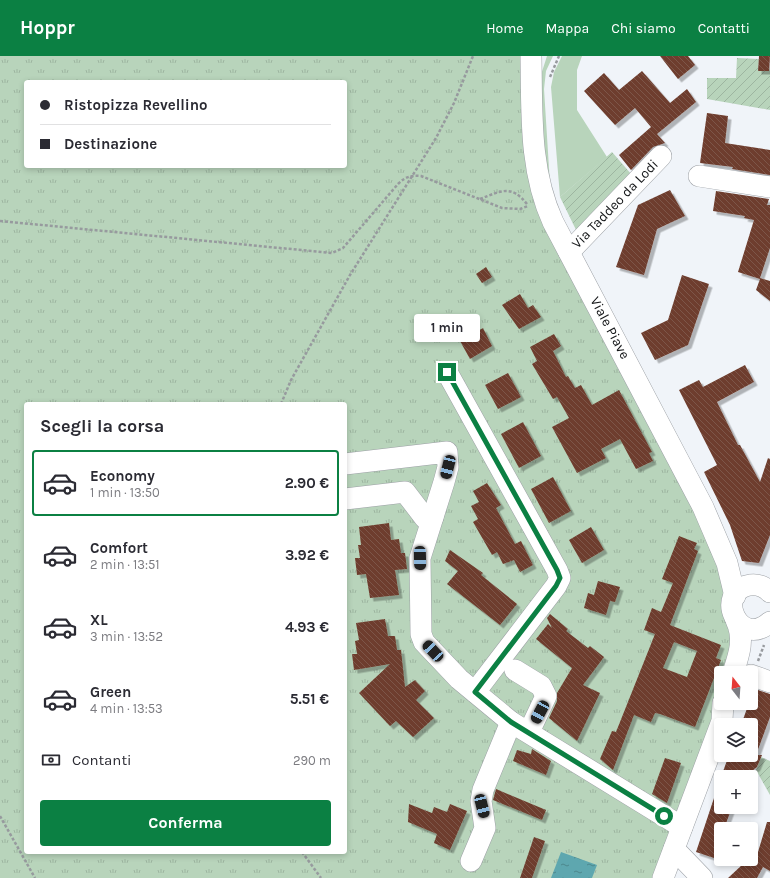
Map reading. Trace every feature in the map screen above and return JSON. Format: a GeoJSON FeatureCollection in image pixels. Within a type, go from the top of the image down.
{"type":"FeatureCollection","features":[{"type":"Feature","properties":{"kind":"street","name":"Viale Piave"},"geometry":{"type":"LineString","coordinates":[[531,56],[540,83],[536,164],[536,203],[569,252],[691,482],[727,563],[756,586],[732,607],[739,626],[741,638],[740,652],[744,666]]}},
{"type":"Feature","properties":{"kind":"street","name":"Viale Piave"},"geometry":{"type":"LineString","coordinates":[[538,56],[533,69],[540,83]]}},
{"type":"Feature","properties":{"kind":"street","name":"Via Taddeo da Lodi"},"geometry":{"type":"LineString","coordinates":[[569,252],[661,156]]}},
{"type":"Feature","properties":{"kind":"street"},"geometry":{"type":"LineString","coordinates":[[700,176],[770,187]]}},
{"type":"Feature","properties":{"kind":"street"},"geometry":{"type":"LineString","coordinates":[[447,372],[557,570],[560,578],[556,586],[475,692]]}},
{"type":"Feature","properties":{"kind":"street"},"geometry":{"type":"LineString","coordinates":[[347,464],[447,452],[448,467],[420,558],[421,634],[424,642],[459,679],[511,722],[682,827]]}},
{"type":"Feature","properties":{"kind":"street"},"geometry":{"type":"LineString","coordinates":[[347,499],[404,492],[425,518],[431,522]]}},
{"type":"Feature","properties":{"kind":"street"},"geometry":{"type":"LineString","coordinates":[[736,620],[742,626],[749,629],[766,630],[750,666]]}},
{"type":"Feature","properties":{"kind":"street"},"geometry":{"type":"LineString","coordinates":[[515,670],[541,686],[546,696],[529,732]]}},
{"type":"Feature","properties":{"kind":"street"},"geometry":{"type":"LineString","coordinates":[[663,878],[723,712],[729,714],[730,710]]}},
{"type":"Feature","properties":{"kind":"street"},"geometry":{"type":"LineString","coordinates":[[471,861],[485,828],[481,801],[483,790],[511,722]]}},
{"type":"Feature","properties":{"kind":"street"},"geometry":{"type":"LineString","coordinates":[[674,849],[702,878]]}},
{"type":"Feature","properties":{"kind":"path"},"geometry":{"type":"LineString","coordinates":[[282,402],[291,380],[350,275],[436,138],[454,103],[473,56]]}},
{"type":"Feature","properties":{"kind":"path"},"geometry":{"type":"LineString","coordinates":[[540,83],[550,72],[559,56]]}},
{"type":"Feature","properties":{"kind":"path"},"geometry":{"type":"LineString","coordinates":[[0,221],[332,253],[343,248],[398,184],[404,178],[412,175],[421,176],[510,209],[536,203]]}},
{"type":"Feature","properties":{"kind":"path"},"geometry":{"type":"LineString","coordinates":[[480,199],[500,192],[511,191],[536,203]]}},
{"type":"Feature","properties":{"kind":"path"},"geometry":{"type":"LineString","coordinates":[[750,666],[766,630]]}},
{"type":"Feature","properties":{"kind":"path"},"geometry":{"type":"LineString","coordinates":[[0,816],[35,878]]}},
{"type":"Feature","properties":{"kind":"path"},"geometry":{"type":"LineString","coordinates":[[303,854],[321,878]]}},
{"type":"Feature","properties":{"kind":"green space"},"geometry":{"type":"Polygon","coordinates":[[[0,56],[527,56],[530,150],[722,564],[735,629],[732,666],[714,666],[714,710],[717,710],[652,878],[0,878],[0,56]]]}},
{"type":"Feature","properties":{"kind":"green space"},"geometry":{"type":"Polygon","coordinates":[[[547,56],[553,56],[546,71],[544,89],[550,184],[542,166],[539,81],[547,56]]]}},
{"type":"Feature","properties":{"kind":"green space"},"geometry":{"type":"Polygon","coordinates":[[[562,56],[582,56],[577,70],[577,110],[607,157],[560,197],[551,87],[554,72],[562,56]]]}},
{"type":"Feature","properties":{"kind":"green space"},"geometry":{"type":"Polygon","coordinates":[[[737,58],[759,59],[758,71],[769,71],[770,67],[770,110],[707,99],[707,78],[736,78],[737,58]]]}},
{"type":"Feature","properties":{"kind":"green space"},"geometry":{"type":"Polygon","coordinates":[[[612,152],[632,175],[578,234],[560,197],[612,152]]]}},
{"type":"Feature","properties":{"kind":"green space"},"geometry":{"type":"Polygon","coordinates":[[[761,757],[770,761],[770,795],[758,774],[758,770],[756,770],[761,757]]]}},
{"type":"Feature","properties":{"kind":"water"},"geometry":{"type":"Polygon","coordinates":[[[561,852],[597,865],[592,878],[551,878],[561,852]]]}},
{"type":"Feature","properties":{"kind":"building"},"geometry":{"type":"Polygon","coordinates":[[[660,56],[688,56],[695,65],[678,79],[660,56]]]}},
{"type":"Feature","properties":{"kind":"building"},"geometry":{"type":"Polygon","coordinates":[[[759,56],[770,56],[769,71],[758,71],[759,56]]]}},
{"type":"Feature","properties":{"kind":"building"},"geometry":{"type":"Polygon","coordinates":[[[642,71],[670,103],[687,89],[696,102],[657,134],[665,143],[653,147],[631,170],[619,155],[651,127],[635,108],[615,125],[584,91],[604,73],[619,90],[642,71]]]}},
{"type":"Feature","properties":{"kind":"building"},"geometry":{"type":"Polygon","coordinates":[[[707,113],[728,116],[725,143],[770,150],[770,175],[732,169],[733,167],[700,163],[707,113]]]}},
{"type":"Feature","properties":{"kind":"building"},"geometry":{"type":"Polygon","coordinates":[[[670,190],[685,216],[657,229],[644,275],[616,267],[638,205],[670,190]]]}},
{"type":"Feature","properties":{"kind":"building"},"geometry":{"type":"Polygon","coordinates":[[[716,191],[769,199],[767,205],[770,205],[770,248],[760,278],[770,281],[770,301],[756,290],[760,279],[738,272],[754,220],[744,218],[745,216],[713,211],[716,191]]]}},
{"type":"Feature","properties":{"kind":"building"},"geometry":{"type":"Polygon","coordinates":[[[486,267],[492,277],[482,283],[476,274],[486,267]]]}},
{"type":"Feature","properties":{"kind":"building"},"geometry":{"type":"Polygon","coordinates":[[[682,275],[709,284],[688,345],[655,360],[641,333],[668,320],[682,275]]]}},
{"type":"Feature","properties":{"kind":"building"},"geometry":{"type":"Polygon","coordinates":[[[520,294],[528,308],[533,305],[541,317],[519,329],[502,305],[520,294]]]}},
{"type":"Feature","properties":{"kind":"building"},"geometry":{"type":"Polygon","coordinates":[[[483,328],[492,346],[470,359],[460,341],[483,328]]]}},
{"type":"Feature","properties":{"kind":"building"},"geometry":{"type":"Polygon","coordinates":[[[554,334],[561,346],[553,351],[566,377],[568,376],[575,388],[581,385],[592,405],[619,390],[652,452],[649,453],[653,461],[636,469],[620,439],[601,449],[606,458],[577,473],[552,427],[569,418],[557,397],[553,399],[532,364],[537,361],[530,347],[554,334]]]}},
{"type":"Feature","properties":{"kind":"building"},"geometry":{"type":"Polygon","coordinates":[[[745,365],[754,382],[717,402],[738,445],[740,445],[760,482],[768,458],[770,459],[770,535],[759,563],[742,561],[730,525],[704,472],[717,465],[679,390],[699,380],[703,387],[745,365]]]}},
{"type":"Feature","properties":{"kind":"building"},"geometry":{"type":"Polygon","coordinates":[[[508,373],[521,397],[498,409],[485,385],[508,373]]]}},
{"type":"Feature","properties":{"kind":"building"},"geometry":{"type":"Polygon","coordinates":[[[523,422],[541,456],[519,468],[501,434],[523,422]]]}},
{"type":"Feature","properties":{"kind":"building"},"geometry":{"type":"Polygon","coordinates":[[[553,477],[571,511],[549,523],[531,489],[553,477]]]}},
{"type":"Feature","properties":{"kind":"building"},"geometry":{"type":"Polygon","coordinates":[[[487,483],[501,505],[496,508],[515,544],[521,541],[533,565],[520,572],[514,560],[503,564],[497,552],[492,555],[473,522],[478,519],[471,506],[479,502],[473,491],[487,483]]]}},
{"type":"Feature","properties":{"kind":"building"},"geometry":{"type":"Polygon","coordinates":[[[389,523],[391,540],[399,539],[401,553],[405,553],[407,569],[395,570],[399,595],[370,598],[366,574],[357,575],[355,558],[360,558],[358,545],[361,545],[359,527],[389,523]]]}},
{"type":"Feature","properties":{"kind":"building"},"geometry":{"type":"Polygon","coordinates":[[[591,527],[604,550],[582,563],[569,540],[591,527]]]}},
{"type":"Feature","properties":{"kind":"building"},"geometry":{"type":"Polygon","coordinates":[[[679,536],[697,543],[694,549],[698,551],[670,625],[721,645],[716,658],[721,660],[719,666],[714,666],[714,678],[695,727],[655,713],[651,722],[634,715],[613,770],[600,759],[612,731],[616,732],[655,634],[644,630],[652,608],[661,612],[673,583],[662,579],[679,536]],[[674,642],[663,668],[687,677],[697,651],[674,642]]]}},
{"type":"Feature","properties":{"kind":"building"},"geometry":{"type":"Polygon","coordinates":[[[450,550],[483,573],[481,575],[517,604],[500,625],[447,584],[458,571],[445,561],[450,550]]]}},
{"type":"Feature","properties":{"kind":"building"},"geometry":{"type":"Polygon","coordinates":[[[598,581],[620,587],[615,602],[610,601],[606,615],[584,608],[588,593],[594,595],[598,581]]]}},
{"type":"Feature","properties":{"kind":"building"},"geometry":{"type":"Polygon","coordinates":[[[550,614],[568,629],[566,631],[588,648],[590,646],[604,657],[583,685],[600,693],[577,741],[549,718],[557,701],[557,693],[572,668],[536,639],[548,624],[552,628],[547,618],[550,614]]]}},
{"type":"Feature","properties":{"kind":"building"},"geometry":{"type":"Polygon","coordinates":[[[385,619],[388,636],[395,636],[397,650],[401,650],[405,687],[415,680],[425,691],[416,700],[434,718],[413,737],[396,721],[390,726],[359,693],[390,664],[354,670],[352,654],[357,654],[355,641],[359,640],[356,623],[385,619]]]}},
{"type":"Feature","properties":{"kind":"building"},"geometry":{"type":"Polygon","coordinates":[[[758,690],[770,694],[770,717],[758,750],[758,718],[744,718],[746,710],[758,710],[758,690]]]}},
{"type":"Feature","properties":{"kind":"building"},"geometry":{"type":"Polygon","coordinates":[[[532,749],[551,761],[546,775],[513,761],[517,750],[531,754],[532,749]]]}},
{"type":"Feature","properties":{"kind":"building"},"geometry":{"type":"Polygon","coordinates":[[[758,755],[762,755],[757,767],[753,770],[724,770],[726,762],[758,762],[758,755]]]}},
{"type":"Feature","properties":{"kind":"building"},"geometry":{"type":"Polygon","coordinates":[[[665,758],[681,763],[667,803],[652,794],[665,758]]]}},
{"type":"Feature","properties":{"kind":"building"},"geometry":{"type":"Polygon","coordinates":[[[496,789],[546,810],[542,820],[493,800],[496,789]]]}},
{"type":"Feature","properties":{"kind":"building"},"geometry":{"type":"Polygon","coordinates":[[[714,798],[714,814],[729,814],[727,822],[714,822],[714,858],[696,852],[714,798]]]}},
{"type":"Feature","properties":{"kind":"building"},"geometry":{"type":"Polygon","coordinates":[[[409,804],[432,813],[434,807],[447,812],[450,804],[467,811],[450,850],[434,843],[437,834],[408,822],[409,804]]]}},
{"type":"Feature","properties":{"kind":"building"},"geometry":{"type":"Polygon","coordinates":[[[767,822],[770,822],[770,871],[763,867],[757,878],[728,878],[741,866],[758,866],[758,852],[767,822]]]}},
{"type":"Feature","properties":{"kind":"building"},"geometry":{"type":"Polygon","coordinates":[[[534,837],[545,841],[532,878],[520,878],[534,837]]]}},
{"type":"Feature","properties":{"kind":"route"},"geometry":{"type":"LineString","coordinates":[[447,372],[557,570],[560,578],[559,582],[475,692],[511,722],[664,816]]}}]}
